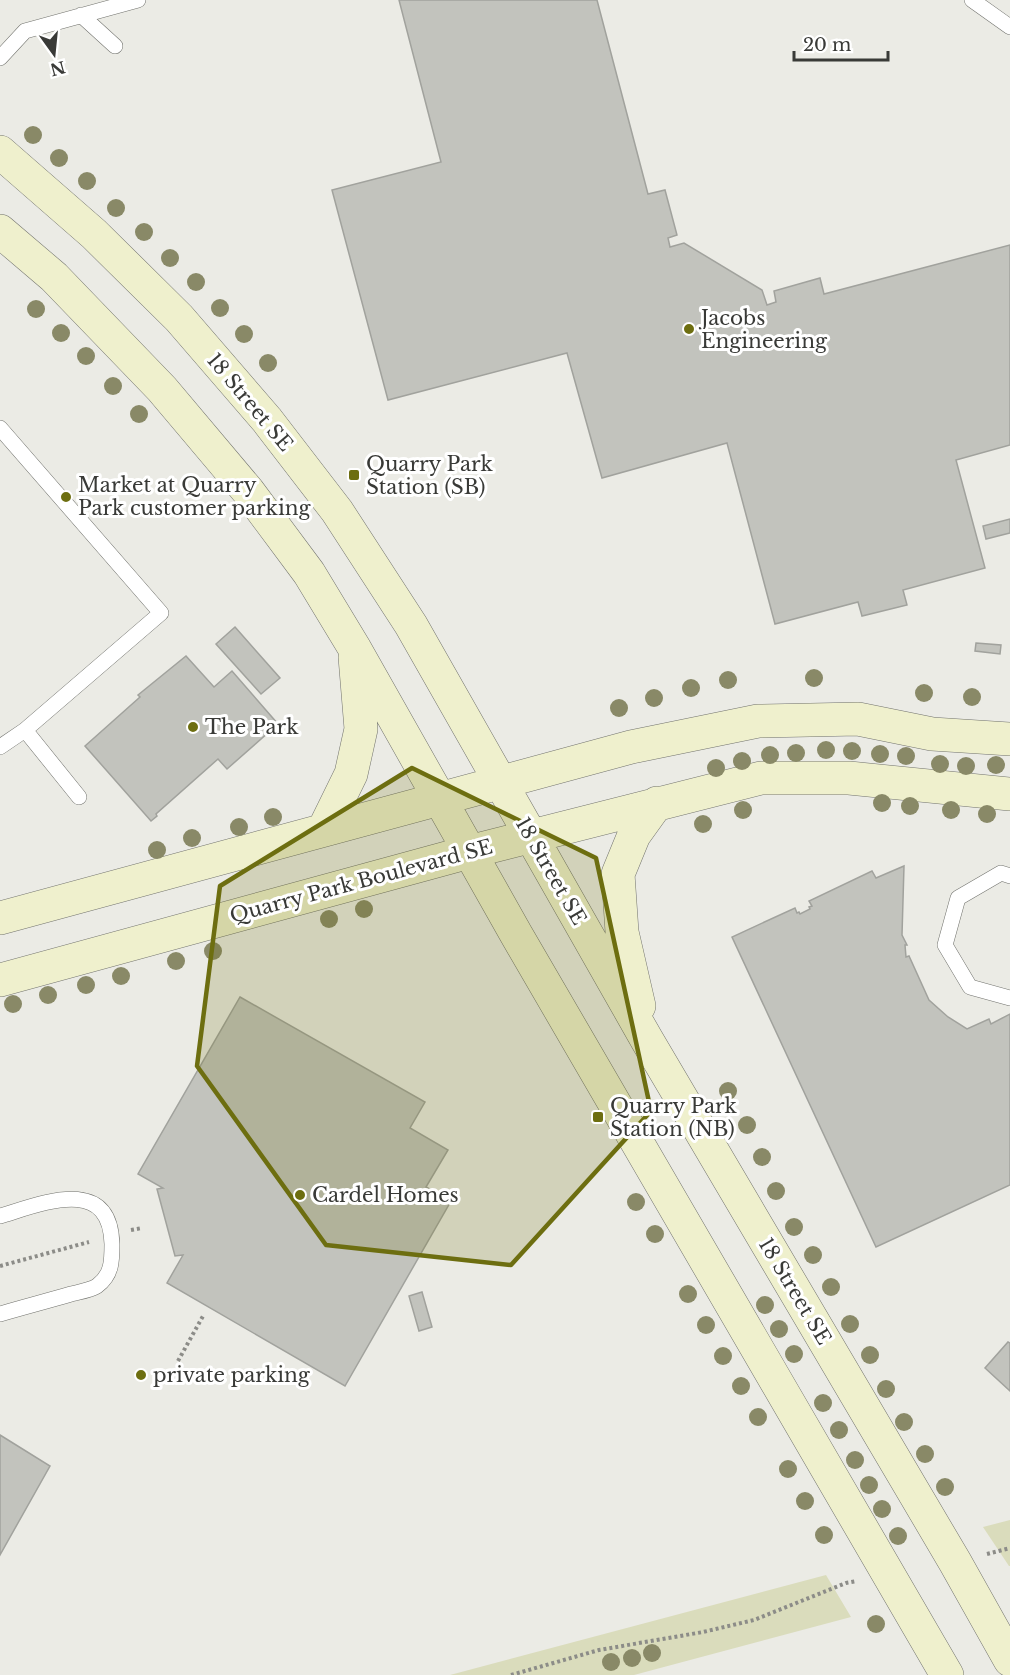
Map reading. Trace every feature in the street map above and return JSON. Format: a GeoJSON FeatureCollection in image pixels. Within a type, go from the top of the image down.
{"type":"FeatureCollection","features":[{"type":"Feature","properties":{"kind":"main road","name":"18 Street SE"},"geometry":{"type":"LineString","coordinates":[[0,152],[94,234],[179,318],[267,420],[338,511],[411,625],[647,1040],[949,1551],[1010,1660]]}},
{"type":"Feature","properties":{"kind":"main road"},"geometry":{"type":"LineString","coordinates":[[0,231],[54,277],[162,388],[248,491],[302,564],[355,649],[469,852],[947,1675]]}},
{"type":"Feature","properties":{"kind":"main road"},"geometry":{"type":"LineString","coordinates":[[324,829],[351,774],[361,729],[355,649]]}},
{"type":"Feature","properties":{"kind":"main road"},"geometry":{"type":"LineString","coordinates":[[0,918],[631,747],[758,721],[858,719],[932,734],[1010,739]]}},
{"type":"Feature","properties":{"kind":"main road","name":"Quarry Park Boulevard SE"},"geometry":{"type":"LineString","coordinates":[[0,980],[469,852],[761,778],[849,778],[1010,794]]}},
{"type":"Feature","properties":{"kind":"main road"},"geometry":{"type":"LineString","coordinates":[[647,1040],[622,932],[618,874],[634,835],[657,803]]}},
{"type":"Feature","properties":{"kind":"lane"},"geometry":{"type":"LineString","coordinates":[[0,58],[25,31],[138,0]]}},
{"type":"Feature","properties":{"kind":"lane"},"geometry":{"type":"LineString","coordinates":[[972,0],[1010,27]]}},
{"type":"Feature","properties":{"kind":"lane"},"geometry":{"type":"LineString","coordinates":[[81,15],[115,45]]}},
{"type":"Feature","properties":{"kind":"lane"},"geometry":{"type":"LineString","coordinates":[[0,428],[161,613],[25,730],[0,747]]}},
{"type":"Feature","properties":{"kind":"lane"},"geometry":{"type":"LineString","coordinates":[[25,730],[78,797]]}},
{"type":"Feature","properties":{"kind":"lane"},"geometry":{"type":"LineString","coordinates":[[1010,876],[1000,873],[958,898],[945,945],[970,987],[1010,998]]}},
{"type":"Feature","properties":{"kind":"lane"},"geometry":{"type":"LineString","coordinates":[[0,1216],[60,1198],[88,1201],[104,1214],[111,1236],[112,1263],[108,1274],[96,1287],[0,1314]]}},
{"type":"Feature","properties":{"kind":"path"},"geometry":{"type":"LineString","coordinates":[[0,1266],[142,1228]]}},
{"type":"Feature","properties":{"kind":"path"},"geometry":{"type":"LineString","coordinates":[[178,1361],[203,1316]]}},
{"type":"Feature","properties":{"kind":"path"},"geometry":{"type":"LineString","coordinates":[[511,1675],[599,1650],[703,1632],[754,1620],[846,1583],[890,1575]]}},
{"type":"Feature","properties":{"kind":"highlighted area"},"geometry":{"type":"Polygon","coordinates":[[[412,768],[596,858],[651,1111],[511,1265],[326,1245],[197,1066],[220,886],[412,768]]]}},
{"type":"Feature","properties":{"kind":"green space"},"geometry":{"type":"Polygon","coordinates":[[[1010,1520],[1010,1566],[1009,1566],[983,1527],[1010,1520]]]}},
{"type":"Feature","properties":{"kind":"green space"},"geometry":{"type":"Polygon","coordinates":[[[826,1575],[851,1617],[634,1675],[450,1675],[826,1575]]]}},
{"type":"Feature","properties":{"kind":"building","name":"Jacobs Engineering"},"geometry":{"type":"Polygon","coordinates":[[[399,0],[597,0],[648,194],[665,190],[677,235],[668,238],[670,247],[684,243],[762,290],[767,305],[776,302],[774,291],[820,278],[824,294],[1010,245],[1010,445],[956,460],[985,568],[903,590],[907,605],[862,616],[858,602],[775,624],[727,443],[602,478],[567,353],[388,400],[332,190],[441,162],[399,0]]]}},
{"type":"Feature","properties":{"kind":"building"},"geometry":{"type":"Polygon","coordinates":[[[1010,519],[1010,533],[986,539],[983,526],[1010,519]]]}},
{"type":"Feature","properties":{"kind":"building"},"geometry":{"type":"Polygon","coordinates":[[[235,627],[280,678],[261,694],[216,644],[235,627]]]}},
{"type":"Feature","properties":{"kind":"building"},"geometry":{"type":"Polygon","coordinates":[[[976,643],[1001,645],[1000,654],[975,651],[976,643]]]}},
{"type":"Feature","properties":{"kind":"building"},"geometry":{"type":"Polygon","coordinates":[[[186,656],[214,687],[232,671],[278,724],[227,769],[218,759],[151,821],[85,746],[140,697],[138,695],[186,656]]]}},
{"type":"Feature","properties":{"kind":"building"},"geometry":{"type":"Polygon","coordinates":[[[904,866],[902,935],[907,945],[905,945],[906,957],[909,956],[929,1000],[948,1017],[967,1029],[989,1019],[991,1024],[1010,1014],[1010,1185],[876,1247],[732,937],[795,908],[800,914],[810,909],[809,907],[812,906],[809,901],[872,871],[876,878],[904,866]]]}},
{"type":"Feature","properties":{"kind":"building","name":"Cardel Homes"},"geometry":{"type":"Polygon","coordinates":[[[240,997],[425,1102],[410,1128],[448,1150],[426,1187],[451,1201],[345,1386],[167,1283],[183,1255],[175,1256],[157,1189],[163,1188],[138,1174],[240,997]]]}},
{"type":"Feature","properties":{"kind":"building"},"geometry":{"type":"Polygon","coordinates":[[[422,1292],[432,1327],[419,1331],[409,1296],[422,1292]]]}},
{"type":"Feature","properties":{"kind":"building"},"geometry":{"type":"Polygon","coordinates":[[[1008,1342],[1010,1343],[1010,1391],[985,1368],[1008,1342]]]}},
{"type":"Feature","properties":{"kind":"building"},"geometry":{"type":"Polygon","coordinates":[[[0,1435],[50,1466],[0,1555],[0,1435]]]}},
{"type":"Feature","properties":{"kind":"place","name":"Jacobs Engineering"},"geometry":{"type":"Point","coordinates":[689,329]}},
{"type":"Feature","properties":{"kind":"place","name":"Quarry Park Station (SB)"},"geometry":{"type":"Point","coordinates":[354,475]}},
{"type":"Feature","properties":{"kind":"place","name":"Market at Quarry Park customer parking"},"geometry":{"type":"Point","coordinates":[66,497]}},
{"type":"Feature","properties":{"kind":"place","name":"The Park"},"geometry":{"type":"Point","coordinates":[193,727]}},
{"type":"Feature","properties":{"kind":"place","name":"Quarry Park Station (NB)"},"geometry":{"type":"Point","coordinates":[598,1117]}},
{"type":"Feature","properties":{"kind":"place","name":"Cardel Homes"},"geometry":{"type":"Point","coordinates":[300,1195]}},
{"type":"Feature","properties":{"kind":"place","name":"private parking"},"geometry":{"type":"Point","coordinates":[141,1375]}}]}
